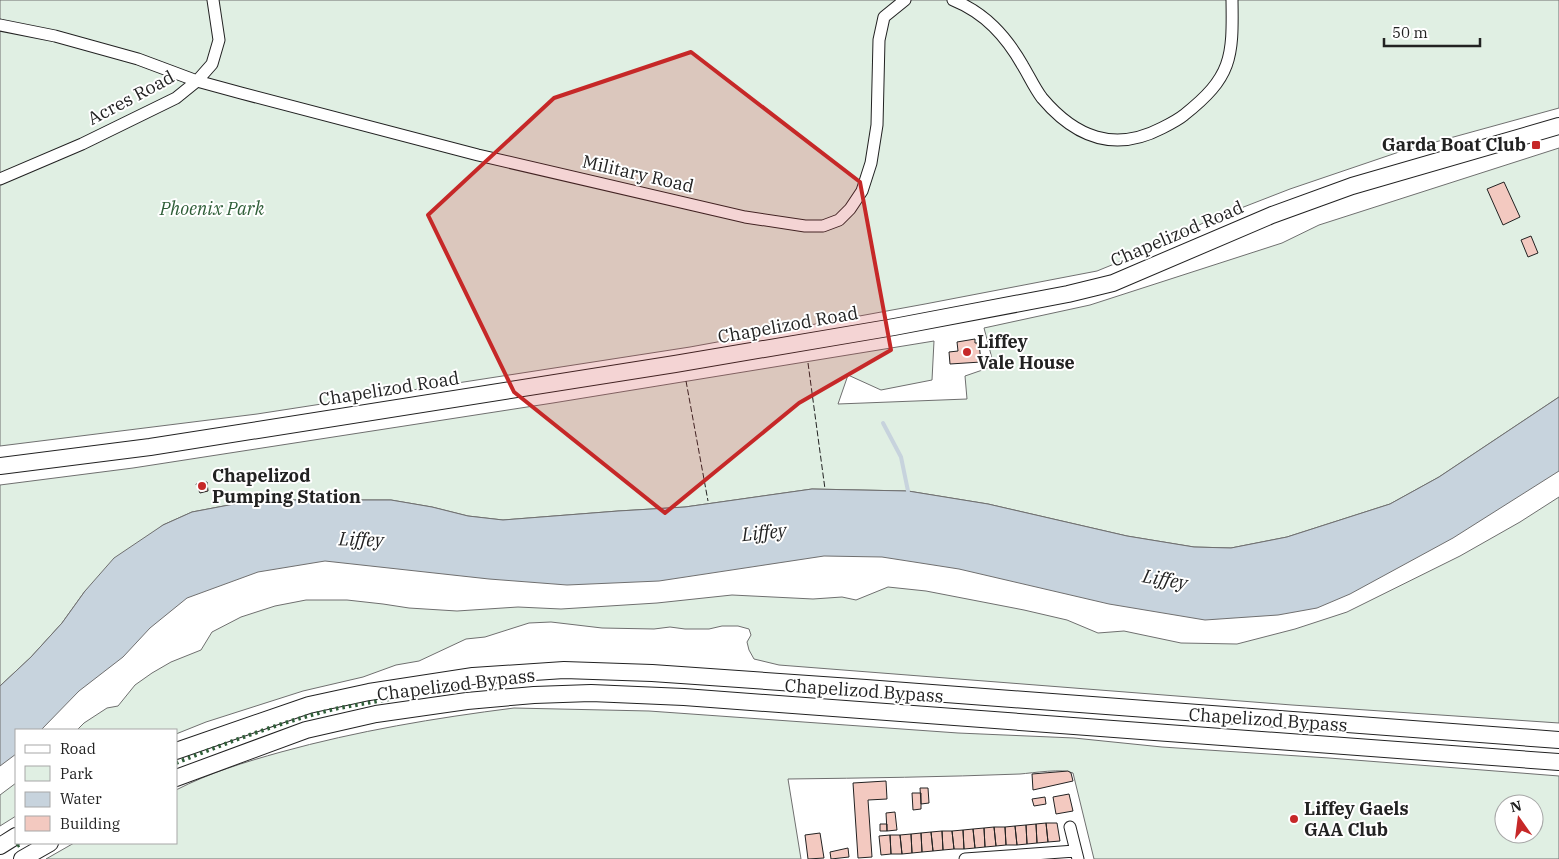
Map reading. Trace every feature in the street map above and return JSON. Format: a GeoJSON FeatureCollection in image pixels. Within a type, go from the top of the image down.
{"type":"FeatureCollection","features":[{"type":"Feature","properties":{"kind":"main road","name":"Chapelizod Road"},"geometry":{"type":"LineString","coordinates":[[0,466],[150,447],[684,363],[894,327],[1068,294],[1113,283],[1272,215],[1352,186],[1559,126]]}},
{"type":"Feature","properties":{"kind":"main road","name":"Chapelizod Bypass"},"geometry":{"type":"LineString","coordinates":[[178,750],[309,705],[369,692],[473,676],[564,670],[652,673],[856,687],[1559,740]]}},
{"type":"Feature","properties":{"kind":"main road","name":"Chapelizod Bypass"},"geometry":{"type":"LineString","coordinates":[[178,777],[306,730],[376,714],[467,700],[534,695],[591,694],[693,698],[1559,762]]}},
{"type":"Feature","properties":{"kind":"main road"},"geometry":{"type":"LineString","coordinates":[[0,846],[15,837]]}},
{"type":"Feature","properties":{"kind":"main road"},"geometry":{"type":"LineString","coordinates":[[22,859],[48,844]]}},
{"type":"Feature","properties":{"kind":"street","name":"Acres Road"},"geometry":{"type":"LineString","coordinates":[[0,179],[82,144],[176,98],[197,81],[212,64],[218,40],[213,0]]}},
{"type":"Feature","properties":{"kind":"street","name":"Military Road"},"geometry":{"type":"LineString","coordinates":[[0,25],[55,36],[138,59],[197,81],[478,155],[744,217],[806,226],[823,226],[839,220],[850,209],[862,191],[871,163],[877,125],[878,40],[884,17],[905,0]]}},
{"type":"Feature","properties":{"kind":"street"},"geometry":{"type":"LineString","coordinates":[[953,0],[969,6],[999,31],[1014,49],[1041,97],[1060,117],[1076,130],[1110,141],[1132,140],[1180,119],[1200,103],[1219,83],[1229,61],[1233,36],[1232,0]]}},
{"type":"Feature","properties":{"kind":"street"},"geometry":{"type":"LineString","coordinates":[[965,859],[1076,855],[1070,827]]}},
{"type":"Feature","properties":{"kind":"highlighted area"},"geometry":{"type":"Polygon","coordinates":[[[691,52],[860,182],[891,350],[799,403],[665,513],[514,392],[428,215],[554,98],[691,52]]]}},
{"type":"Feature","properties":{"kind":"green space","name":"Phoenix Park"},"geometry":{"type":"Polygon","coordinates":[[[0,0],[1559,0],[1559,108],[1399,152],[1290,189],[1205,222],[1161,245],[1097,271],[690,347],[257,414],[0,446],[0,0]]]}},
{"type":"Feature","properties":{"kind":"green space"},"geometry":{"type":"Polygon","coordinates":[[[1559,148],[1559,397],[1439,477],[1390,504],[1287,537],[1231,548],[1194,547],[1127,536],[988,504],[908,491],[812,489],[685,507],[503,520],[468,516],[391,500],[250,501],[192,512],[163,525],[85,591],[62,623],[31,657],[0,686],[0,485],[133,468],[553,403],[934,341],[932,380],[881,390],[848,375],[838,404],[967,399],[965,376],[994,366],[984,328],[1090,305],[1282,243],[1319,225],[1559,148]]]}},
{"type":"Feature","properties":{"kind":"green space"},"geometry":{"type":"Polygon","coordinates":[[[1559,497],[1559,723],[1292,705],[779,665],[754,659],[747,642],[751,635],[749,629],[738,626],[722,626],[709,629],[670,627],[654,629],[602,628],[551,622],[529,623],[485,637],[466,639],[419,661],[396,665],[363,677],[303,691],[206,722],[178,733],[178,729],[78,729],[107,708],[118,706],[135,685],[152,673],[171,662],[201,650],[212,632],[241,617],[275,606],[306,600],[347,600],[409,608],[457,611],[518,607],[561,609],[657,603],[732,595],[813,599],[842,597],[856,600],[888,587],[926,591],[1024,610],[1067,620],[1098,633],[1124,631],[1181,643],[1237,644],[1295,629],[1347,612],[1460,556],[1520,522],[1559,497]]]}},
{"type":"Feature","properties":{"kind":"green space"},"geometry":{"type":"Polygon","coordinates":[[[514,708],[649,711],[958,733],[1074,738],[1162,747],[1559,776],[1559,859],[1094,859],[1073,773],[1055,771],[991,775],[788,779],[801,859],[46,859],[72,844],[178,844],[178,789],[227,768],[281,752],[396,726],[514,708]]]}},
{"type":"Feature","properties":{"kind":"green space"},"geometry":{"type":"Polygon","coordinates":[[[15,784],[15,817],[0,826],[0,795],[15,784]]]}},
{"type":"Feature","properties":{"kind":"water","name":"Liffey"},"geometry":{"type":"Polygon","coordinates":[[[1559,397],[1559,471],[1453,538],[1350,594],[1317,608],[1278,615],[1205,620],[1109,604],[959,569],[882,557],[824,556],[659,581],[567,585],[489,579],[325,561],[258,572],[187,598],[150,628],[123,657],[79,691],[42,729],[15,729],[15,755],[0,766],[0,686],[31,657],[62,623],[85,591],[114,558],[163,525],[192,512],[250,501],[391,500],[468,516],[503,520],[685,507],[812,489],[908,491],[988,504],[1127,536],[1194,547],[1231,548],[1287,537],[1390,504],[1439,477],[1559,397]]]}},
{"type":"Feature","properties":{"kind":"building"},"geometry":{"type":"Polygon","coordinates":[[[1504,182],[1520,217],[1503,225],[1487,189],[1504,182]]]}},
{"type":"Feature","properties":{"kind":"building"},"geometry":{"type":"Polygon","coordinates":[[[1531,236],[1538,253],[1528,257],[1521,240],[1531,236]]]}},
{"type":"Feature","properties":{"kind":"building","name":"Liffey Vale House"},"geometry":{"type":"Polygon","coordinates":[[[975,339],[975,343],[979,343],[981,362],[950,364],[949,352],[958,351],[957,342],[975,339]]]}},
{"type":"Feature","properties":{"kind":"building","name":"Chapelizod Pumping Station"},"geometry":{"type":"Polygon","coordinates":[[[207,482],[208,491],[200,493],[196,484],[207,482]]]}},
{"type":"Feature","properties":{"kind":"building"},"geometry":{"type":"Polygon","coordinates":[[[1068,771],[1071,773],[1073,781],[1033,790],[1032,774],[1068,771]]]}},
{"type":"Feature","properties":{"kind":"building"},"geometry":{"type":"Polygon","coordinates":[[[886,781],[887,799],[868,800],[872,857],[858,858],[853,783],[886,781]]]}},
{"type":"Feature","properties":{"kind":"building"},"geometry":{"type":"Polygon","coordinates":[[[920,788],[928,788],[929,803],[921,804],[920,788]]]}},
{"type":"Feature","properties":{"kind":"building"},"geometry":{"type":"Polygon","coordinates":[[[912,793],[921,793],[921,809],[913,810],[912,793]]]}},
{"type":"Feature","properties":{"kind":"building"},"geometry":{"type":"Polygon","coordinates":[[[1069,794],[1073,811],[1056,814],[1053,797],[1069,794]]]}},
{"type":"Feature","properties":{"kind":"building"},"geometry":{"type":"Polygon","coordinates":[[[1045,797],[1046,804],[1034,806],[1032,799],[1045,797]]]}},
{"type":"Feature","properties":{"kind":"building"},"geometry":{"type":"Polygon","coordinates":[[[895,812],[897,830],[887,831],[886,813],[895,812]]]}},
{"type":"Feature","properties":{"kind":"building"},"geometry":{"type":"Polygon","coordinates":[[[1046,823],[1048,842],[1037,843],[1036,824],[1046,823]]]}},
{"type":"Feature","properties":{"kind":"building"},"geometry":{"type":"Polygon","coordinates":[[[1046,823],[1057,823],[1060,841],[1048,842],[1046,823]]]}},
{"type":"Feature","properties":{"kind":"building"},"geometry":{"type":"Polygon","coordinates":[[[880,824],[887,824],[887,831],[880,831],[880,824]]]}},
{"type":"Feature","properties":{"kind":"building"},"geometry":{"type":"Polygon","coordinates":[[[1036,824],[1037,843],[1027,844],[1026,825],[1036,824]]]}},
{"type":"Feature","properties":{"kind":"building"},"geometry":{"type":"Polygon","coordinates":[[[1026,825],[1027,844],[1017,845],[1015,826],[1026,825]]]}},
{"type":"Feature","properties":{"kind":"building"},"geometry":{"type":"Polygon","coordinates":[[[1015,826],[1017,845],[1006,845],[1005,827],[1015,826]]]}},
{"type":"Feature","properties":{"kind":"building"},"geometry":{"type":"Polygon","coordinates":[[[994,827],[996,846],[985,847],[984,828],[994,827]]]}},
{"type":"Feature","properties":{"kind":"building"},"geometry":{"type":"Polygon","coordinates":[[[994,827],[1005,827],[1006,845],[996,846],[994,827]]]}},
{"type":"Feature","properties":{"kind":"building"},"geometry":{"type":"Polygon","coordinates":[[[984,828],[985,847],[975,848],[973,829],[984,828]]]}},
{"type":"Feature","properties":{"kind":"building"},"geometry":{"type":"Polygon","coordinates":[[[973,829],[975,848],[964,849],[963,830],[973,829]]]}},
{"type":"Feature","properties":{"kind":"building"},"geometry":{"type":"Polygon","coordinates":[[[963,830],[964,849],[954,849],[952,831],[963,830]]]}},
{"type":"Feature","properties":{"kind":"building"},"geometry":{"type":"Polygon","coordinates":[[[942,831],[943,850],[933,851],[931,832],[942,831]]]}},
{"type":"Feature","properties":{"kind":"building"},"geometry":{"type":"Polygon","coordinates":[[[942,831],[952,831],[954,849],[943,850],[942,831]]]}},
{"type":"Feature","properties":{"kind":"building"},"geometry":{"type":"Polygon","coordinates":[[[931,832],[933,851],[922,852],[921,833],[931,832]]]}},
{"type":"Feature","properties":{"kind":"building"},"geometry":{"type":"Polygon","coordinates":[[[820,833],[824,858],[808,859],[805,835],[820,833]]]}},
{"type":"Feature","properties":{"kind":"building"},"geometry":{"type":"Polygon","coordinates":[[[921,833],[922,852],[912,853],[911,834],[921,833]]]}},
{"type":"Feature","properties":{"kind":"building"},"geometry":{"type":"Polygon","coordinates":[[[911,834],[912,853],[902,854],[900,835],[911,834]]]}},
{"type":"Feature","properties":{"kind":"building"},"geometry":{"type":"Polygon","coordinates":[[[890,835],[891,854],[881,855],[879,836],[890,835]]]}},
{"type":"Feature","properties":{"kind":"building"},"geometry":{"type":"Polygon","coordinates":[[[890,835],[900,835],[902,854],[891,854],[890,835]]]}},
{"type":"Feature","properties":{"kind":"building"},"geometry":{"type":"Polygon","coordinates":[[[848,848],[849,857],[831,859],[830,852],[848,848]]]}},
{"type":"Feature","properties":{"kind":"waterway"},"geometry":{"type":"LineString","coordinates":[[883,423],[901,457],[908,491]]}},
{"type":"Feature","properties":{"kind":"hedge"},"geometry":{"type":"LineString","coordinates":[[178,762],[297,719],[339,708],[407,696]]}},
{"type":"Feature","properties":{"kind":"fence"},"geometry":{"type":"LineString","coordinates":[[808,363],[825,489]]}},
{"type":"Feature","properties":{"kind":"fence"},"geometry":{"type":"LineString","coordinates":[[686,381],[708,501]]}},
{"type":"Feature","properties":{"kind":"place","name":"Garda Boat Club"},"geometry":{"type":"Point","coordinates":[1536,145]}},
{"type":"Feature","properties":{"kind":"place","name":"Liffey Vale House"},"geometry":{"type":"Point","coordinates":[967,352]}},
{"type":"Feature","properties":{"kind":"place","name":"Chapelizod Pumping Station"},"geometry":{"type":"Point","coordinates":[202,486]}},
{"type":"Feature","properties":{"kind":"place","name":"Liffey Gaels GAA Club"},"geometry":{"type":"Point","coordinates":[1294,819]}}]}
